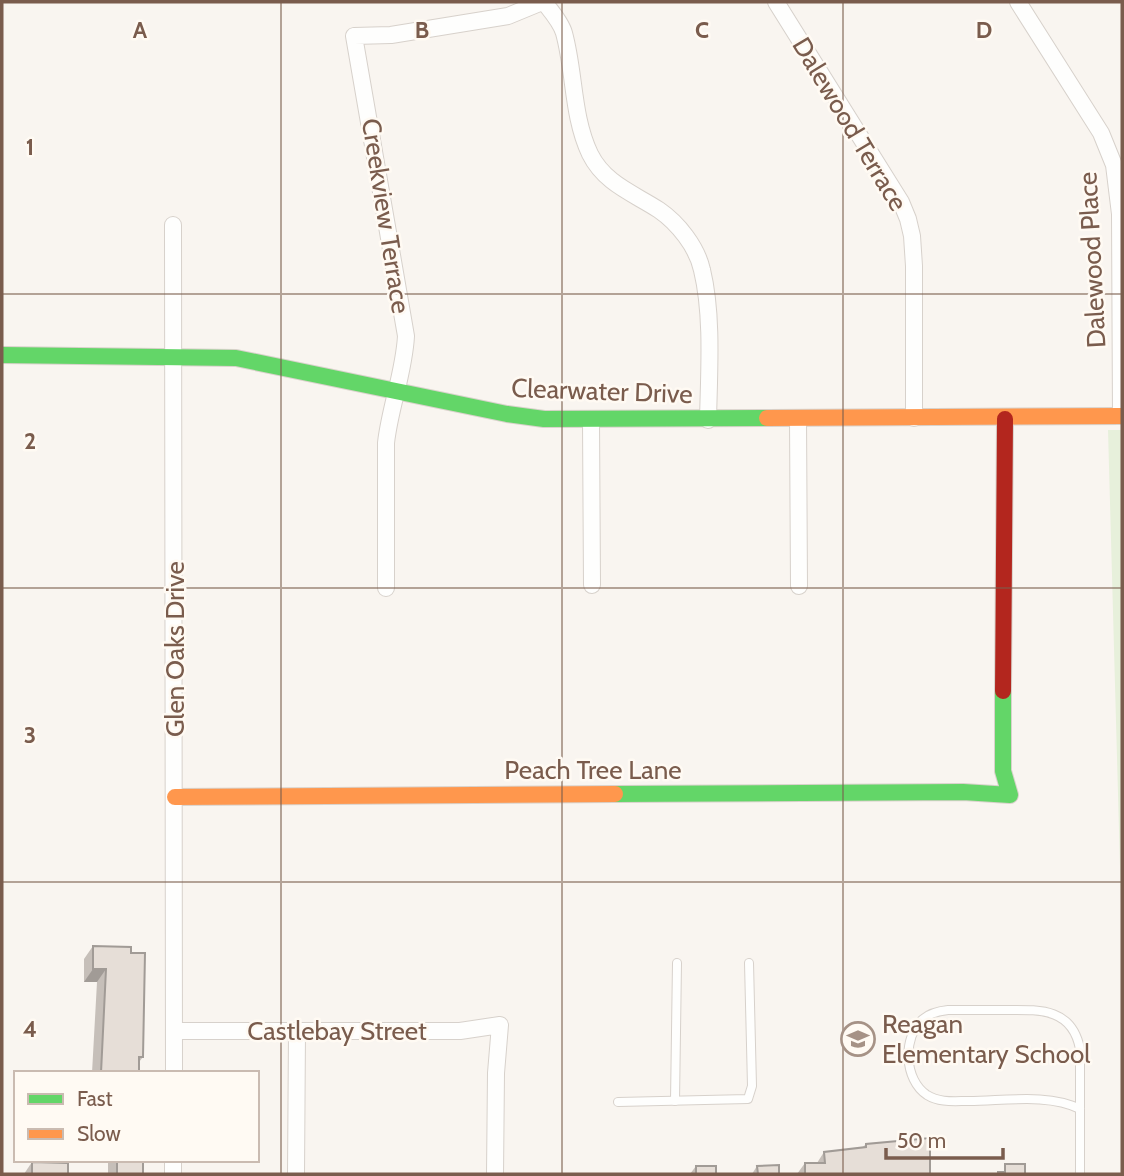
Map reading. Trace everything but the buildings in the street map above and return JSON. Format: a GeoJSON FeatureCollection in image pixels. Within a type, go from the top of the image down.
{"type":"FeatureCollection","features":[{"type":"Feature","properties":{"kind":"street","name":"Creekview Terrace"},"geometry":{"type":"LineString","coordinates":[[386,588],[384,460],[388,422],[404,361],[405,336],[354,36],[391,35],[508,16],[543,2]]}},
{"type":"Feature","properties":{"kind":"street"},"geometry":{"type":"LineString","coordinates":[[543,2],[564,31],[578,116],[596,165],[613,183],[669,217],[686,238],[702,268],[707,318],[708,420]]}},
{"type":"Feature","properties":{"kind":"street","name":"Dalewood Terrace"},"geometry":{"type":"LineString","coordinates":[[776,2],[901,202],[908,219],[914,266],[915,418]]}},
{"type":"Feature","properties":{"kind":"street","name":"Dalewood Place"},"geometry":{"type":"LineString","coordinates":[[1018,2],[1101,132],[1114,165],[1120,214],[1122,416]]}},
{"type":"Feature","properties":{"kind":"street","name":"Glen Oaks Drive"},"geometry":{"type":"LineString","coordinates":[[173,225],[174,1071]]}},
{"type":"Feature","properties":{"kind":"street","name":"Clearwater Drive"},"geometry":{"type":"LineString","coordinates":[[2,355],[236,358],[527,418],[591,421],[1122,416]]}},
{"type":"Feature","properties":{"kind":"street"},"geometry":{"type":"LineString","coordinates":[[798,419],[799,586]]}},
{"type":"Feature","properties":{"kind":"street","name":"Peach Tree Lane"},"geometry":{"type":"LineString","coordinates":[[175,797],[963,792],[1010,795],[1003,771],[1005,419]]}},
{"type":"Feature","properties":{"kind":"street"},"geometry":{"type":"LineString","coordinates":[[591,421],[592,585]]}},
{"type":"Feature","properties":{"kind":"street","name":"Castlebay Street"},"geometry":{"type":"LineString","coordinates":[[175,1031],[460,1031],[500,1025],[496,1073],[495,1174]]}},
{"type":"Feature","properties":{"kind":"street"},"geometry":{"type":"LineString","coordinates":[[296,1174],[297,1032]]}},
{"type":"Feature","properties":{"kind":"lane"},"geometry":{"type":"LineString","coordinates":[[675,1101],[677,963]]}},
{"type":"Feature","properties":{"kind":"lane"},"geometry":{"type":"LineString","coordinates":[[618,1102],[748,1099],[752,1086],[749,963]]}},
{"type":"Feature","properties":{"kind":"lane"},"geometry":{"type":"LineString","coordinates":[[1080,1109],[1056,1100],[936,1100],[918,1088],[912,1074],[909,1061],[911,1038],[923,1019],[948,1010],[1043,1010],[1053,1013],[1072,1028],[1077,1037],[1080,1109],[1080,1174]]}},
{"type":"Feature","properties":{"kind":"green space"},"geometry":{"type":"Polygon","coordinates":[[[1108,430],[1122,430],[1122,903],[1121,903],[1108,430]]]}},
{"type":"Feature","properties":{"kind":"traffic: fast"},"geometry":{"type":"LineString","coordinates":[[2,355],[236,358],[507,414],[544,419],[767,418]]}},
{"type":"Feature","properties":{"kind":"traffic: fast"},"geometry":{"type":"LineString","coordinates":[[615,794],[963,792],[1010,795],[1003,771],[1003,691]]}},
{"type":"Feature","properties":{"kind":"traffic: slow"},"geometry":{"type":"LineString","coordinates":[[767,418],[1122,416]]}},
{"type":"Feature","properties":{"kind":"traffic: slow"},"geometry":{"type":"LineString","coordinates":[[175,797],[615,794]]}},
{"type":"Feature","properties":{"kind":"traffic: jam"},"geometry":{"type":"LineString","coordinates":[[1003,691],[1005,419]]}},
{"type":"Feature","properties":{"kind":"place","name":"Reagan Elementary School"},"geometry":{"type":"Point","coordinates":[858,1039]}}]}
